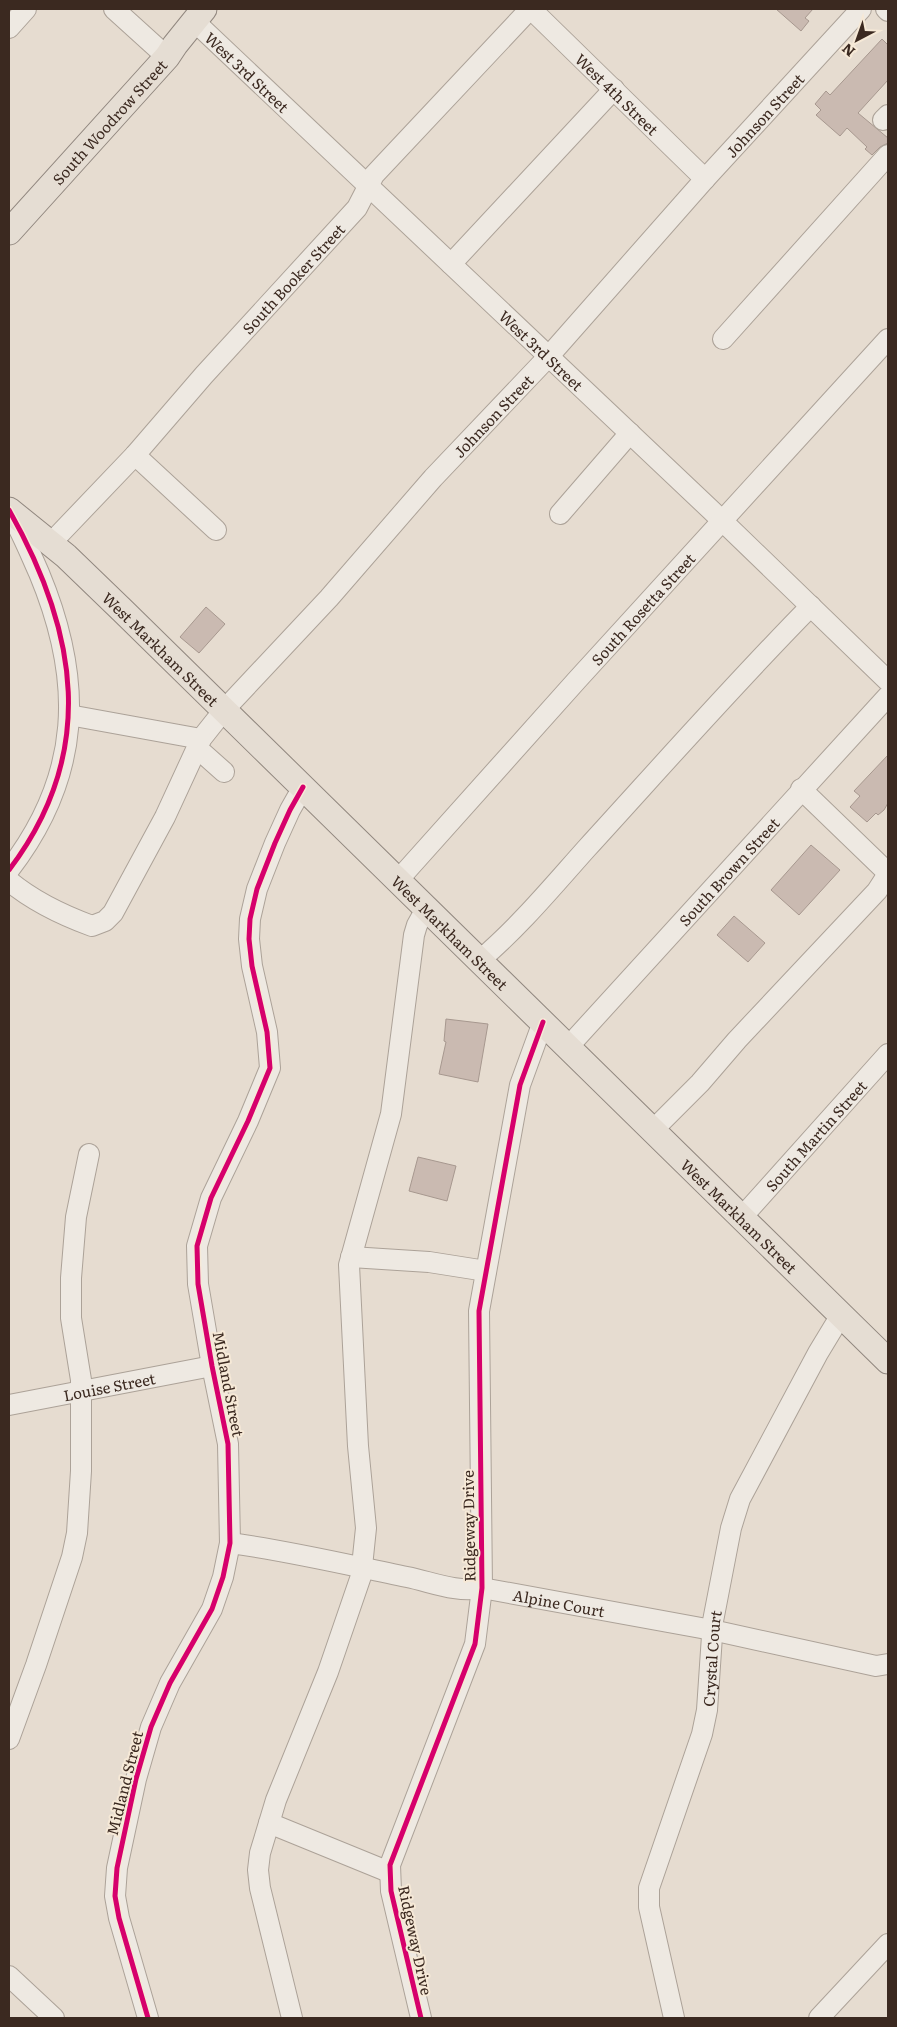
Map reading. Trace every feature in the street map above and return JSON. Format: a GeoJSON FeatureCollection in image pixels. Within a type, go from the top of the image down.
{"type":"FeatureCollection","features":[{"type":"Feature","properties":{"kind":"main road","name":"South Woodrow Street"},"geometry":{"type":"LineString","coordinates":[[9,232],[167,57],[199,15]]}},
{"type":"Feature","properties":{"kind":"main road","name":"West Markham Street"},"geometry":{"type":"LineString","coordinates":[[9,510],[50,544],[124,611],[888,1361]]}},
{"type":"Feature","properties":{"kind":"street"},"geometry":{"type":"LineString","coordinates":[[9,28],[26,9]]}},
{"type":"Feature","properties":{"kind":"street"},"geometry":{"type":"LineString","coordinates":[[114,9],[167,57]]}},
{"type":"Feature","properties":{"kind":"street","name":"West 4th Street"},"geometry":{"type":"LineString","coordinates":[[530,9],[705,179]]}},
{"type":"Feature","properties":{"kind":"street","name":"South Booker Street"},"geometry":{"type":"LineString","coordinates":[[50,544],[135,455],[204,375],[357,208],[367,184],[374,175],[530,9]]}},
{"type":"Feature","properties":{"kind":"street","name":"Johnson Street"},"geometry":{"type":"LineString","coordinates":[[9,881],[22,892],[69,918],[92,926],[105,921],[113,913],[166,817],[199,744],[224,710],[329,598],[433,478],[549,356],[705,179],[861,9]]}},
{"type":"Feature","properties":{"kind":"street","name":"West 3rd Street"},"geometry":{"type":"LineString","coordinates":[[199,15],[367,184],[723,521],[888,681]]}},
{"type":"Feature","properties":{"kind":"street"},"geometry":{"type":"LineString","coordinates":[[451,264],[614,89]]}},
{"type":"Feature","properties":{"kind":"street"},"geometry":{"type":"LineString","coordinates":[[723,339],[888,155]]}},
{"type":"Feature","properties":{"kind":"street","name":"South Rosetta Street"},"geometry":{"type":"LineString","coordinates":[[399,880],[577,680],[888,339]]}},
{"type":"Feature","properties":{"kind":"street"},"geometry":{"type":"LineString","coordinates":[[560,514],[630,433]]}},
{"type":"Feature","properties":{"kind":"street"},"geometry":{"type":"LineString","coordinates":[[135,455],[216,530]]}},
{"type":"Feature","properties":{"kind":"street"},"geometry":{"type":"LineString","coordinates":[[9,510],[29,549],[55,616],[64,648],[69,684],[69,715],[62,762],[45,813],[29,844],[9,870]]}},
{"type":"Feature","properties":{"kind":"street"},"geometry":{"type":"LineString","coordinates":[[480,960],[503,940],[555,886],[706,718],[811,606]]}},
{"type":"Feature","properties":{"kind":"street","name":"South Brown Street"},"geometry":{"type":"LineString","coordinates":[[568,1047],[801,789],[888,696]]}},
{"type":"Feature","properties":{"kind":"street"},"geometry":{"type":"LineString","coordinates":[[69,715],[199,744],[224,772]]}},
{"type":"Feature","properties":{"kind":"street","name":"Midland Street"},"geometry":{"type":"LineString","coordinates":[[148,2018],[119,1918],[115,1896],[117,1868],[136,1779],[151,1727],[170,1683],[212,1609],[223,1577],[230,1543],[228,1444],[198,1284],[197,1246],[211,1198],[248,1121],[270,1068],[267,1032],[252,966],[249,940],[250,919],[257,889],[275,843],[303,787]]}},
{"type":"Feature","properties":{"kind":"street"},"geometry":{"type":"LineString","coordinates":[[653,1130],[700,1083],[737,1040],[877,892],[888,874],[801,789]]}},
{"type":"Feature","properties":{"kind":"street"},"geometry":{"type":"LineString","coordinates":[[292,2018],[260,1888],[258,1870],[260,1853],[276,1800],[328,1672],[361,1576],[366,1528],[358,1446],[353,1319],[349,1279],[351,1257],[386,1137],[404,1020],[414,935],[427,907]]}},
{"type":"Feature","properties":{"kind":"street","name":"Ridgeway Drive"},"geometry":{"type":"LineString","coordinates":[[421,2018],[391,1891],[389,1872],[472,1657],[479,1624],[482,1588],[479,1311],[520,1086],[543,1022]]}},
{"type":"Feature","properties":{"kind":"street","name":"South Martin Street"},"geometry":{"type":"LineString","coordinates":[[742,1217],[888,1054]]}},
{"type":"Feature","properties":{"kind":"street"},"geometry":{"type":"LineString","coordinates":[[9,1740],[72,1557],[77,1533],[81,1471],[81,1380],[72,1318],[72,1278],[76,1217],[89,1154]]}},
{"type":"Feature","properties":{"kind":"street"},"geometry":{"type":"LineString","coordinates":[[351,1257],[430,1262],[486,1272]]}},
{"type":"Feature","properties":{"kind":"street","name":"Crystal Court"},"geometry":{"type":"LineString","coordinates":[[674,2018],[648,1908],[649,1888],[702,1734],[707,1710],[712,1630],[731,1528],[740,1499],[818,1353],[841,1315]]}},
{"type":"Feature","properties":{"kind":"street","name":"Louise Street"},"geometry":{"type":"LineString","coordinates":[[9,1405],[212,1366]]}},
{"type":"Feature","properties":{"kind":"street","name":"Alpine Court"},"geometry":{"type":"LineString","coordinates":[[230,1543],[289,1551],[420,1579],[460,1590],[469,1591],[482,1588],[712,1630],[876,1666],[888,1664]]}},
{"type":"Feature","properties":{"kind":"street"},"geometry":{"type":"LineString","coordinates":[[269,1823],[389,1872]]}},
{"type":"Feature","properties":{"kind":"street"},"geometry":{"type":"LineString","coordinates":[[819,2018],[888,1944]]}},
{"type":"Feature","properties":{"kind":"street"},"geometry":{"type":"LineString","coordinates":[[9,1976],[54,2018]]}},
{"type":"Feature","properties":{"kind":"building"},"geometry":{"type":"Polygon","coordinates":[[[776,9],[813,9],[805,18],[809,21],[801,31],[776,9]]]}},
{"type":"Feature","properties":{"kind":"building"},"geometry":{"type":"Polygon","coordinates":[[[882,39],[888,45],[888,80],[858,113],[888,138],[888,143],[880,147],[872,155],[865,149],[867,147],[847,128],[840,136],[816,115],[821,110],[815,104],[826,91],[830,95],[882,39]]]}},
{"type":"Feature","properties":{"kind":"building"},"geometry":{"type":"Polygon","coordinates":[[[206,607],[225,624],[199,653],[180,637],[206,607]]]}},
{"type":"Feature","properties":{"kind":"building"},"geometry":{"type":"Polygon","coordinates":[[[888,755],[888,803],[884,810],[878,815],[876,813],[867,822],[850,807],[860,796],[854,791],[888,755]]]}},
{"type":"Feature","properties":{"kind":"building"},"geometry":{"type":"Polygon","coordinates":[[[811,845],[840,870],[799,915],[771,890],[811,845]]]}},
{"type":"Feature","properties":{"kind":"building"},"geometry":{"type":"Polygon","coordinates":[[[734,916],[765,943],[748,962],[717,935],[734,916]]]}},
{"type":"Feature","properties":{"kind":"building"},"geometry":{"type":"Polygon","coordinates":[[[446,1019],[488,1024],[478,1082],[439,1074],[446,1042],[444,1041],[446,1019]]]}},
{"type":"Feature","properties":{"kind":"building"},"geometry":{"type":"Polygon","coordinates":[[[418,1157],[456,1166],[447,1201],[409,1191],[418,1157]]]}},
{"type":"Feature","properties":{"kind":"cycle path"},"geometry":{"type":"LineString","coordinates":[[9,510],[32,556],[51,601],[63,647],[68,692],[66,737],[56,782],[37,826],[9,870]]}},
{"type":"Feature","properties":{"kind":"cycle path"},"geometry":{"type":"LineString","coordinates":[[148,2018],[119,1918],[115,1896],[117,1868],[136,1779],[151,1727],[170,1683],[212,1609],[223,1577],[230,1543],[228,1444],[198,1284],[197,1246],[211,1198],[248,1121],[270,1068],[267,1032],[252,966],[249,939],[250,919],[257,889],[275,843],[303,787]]}},
{"type":"Feature","properties":{"kind":"cycle path"},"geometry":{"type":"LineString","coordinates":[[421,2018],[391,1891],[390,1865],[475,1644],[482,1588],[479,1311],[520,1085],[543,1022]]}}]}
